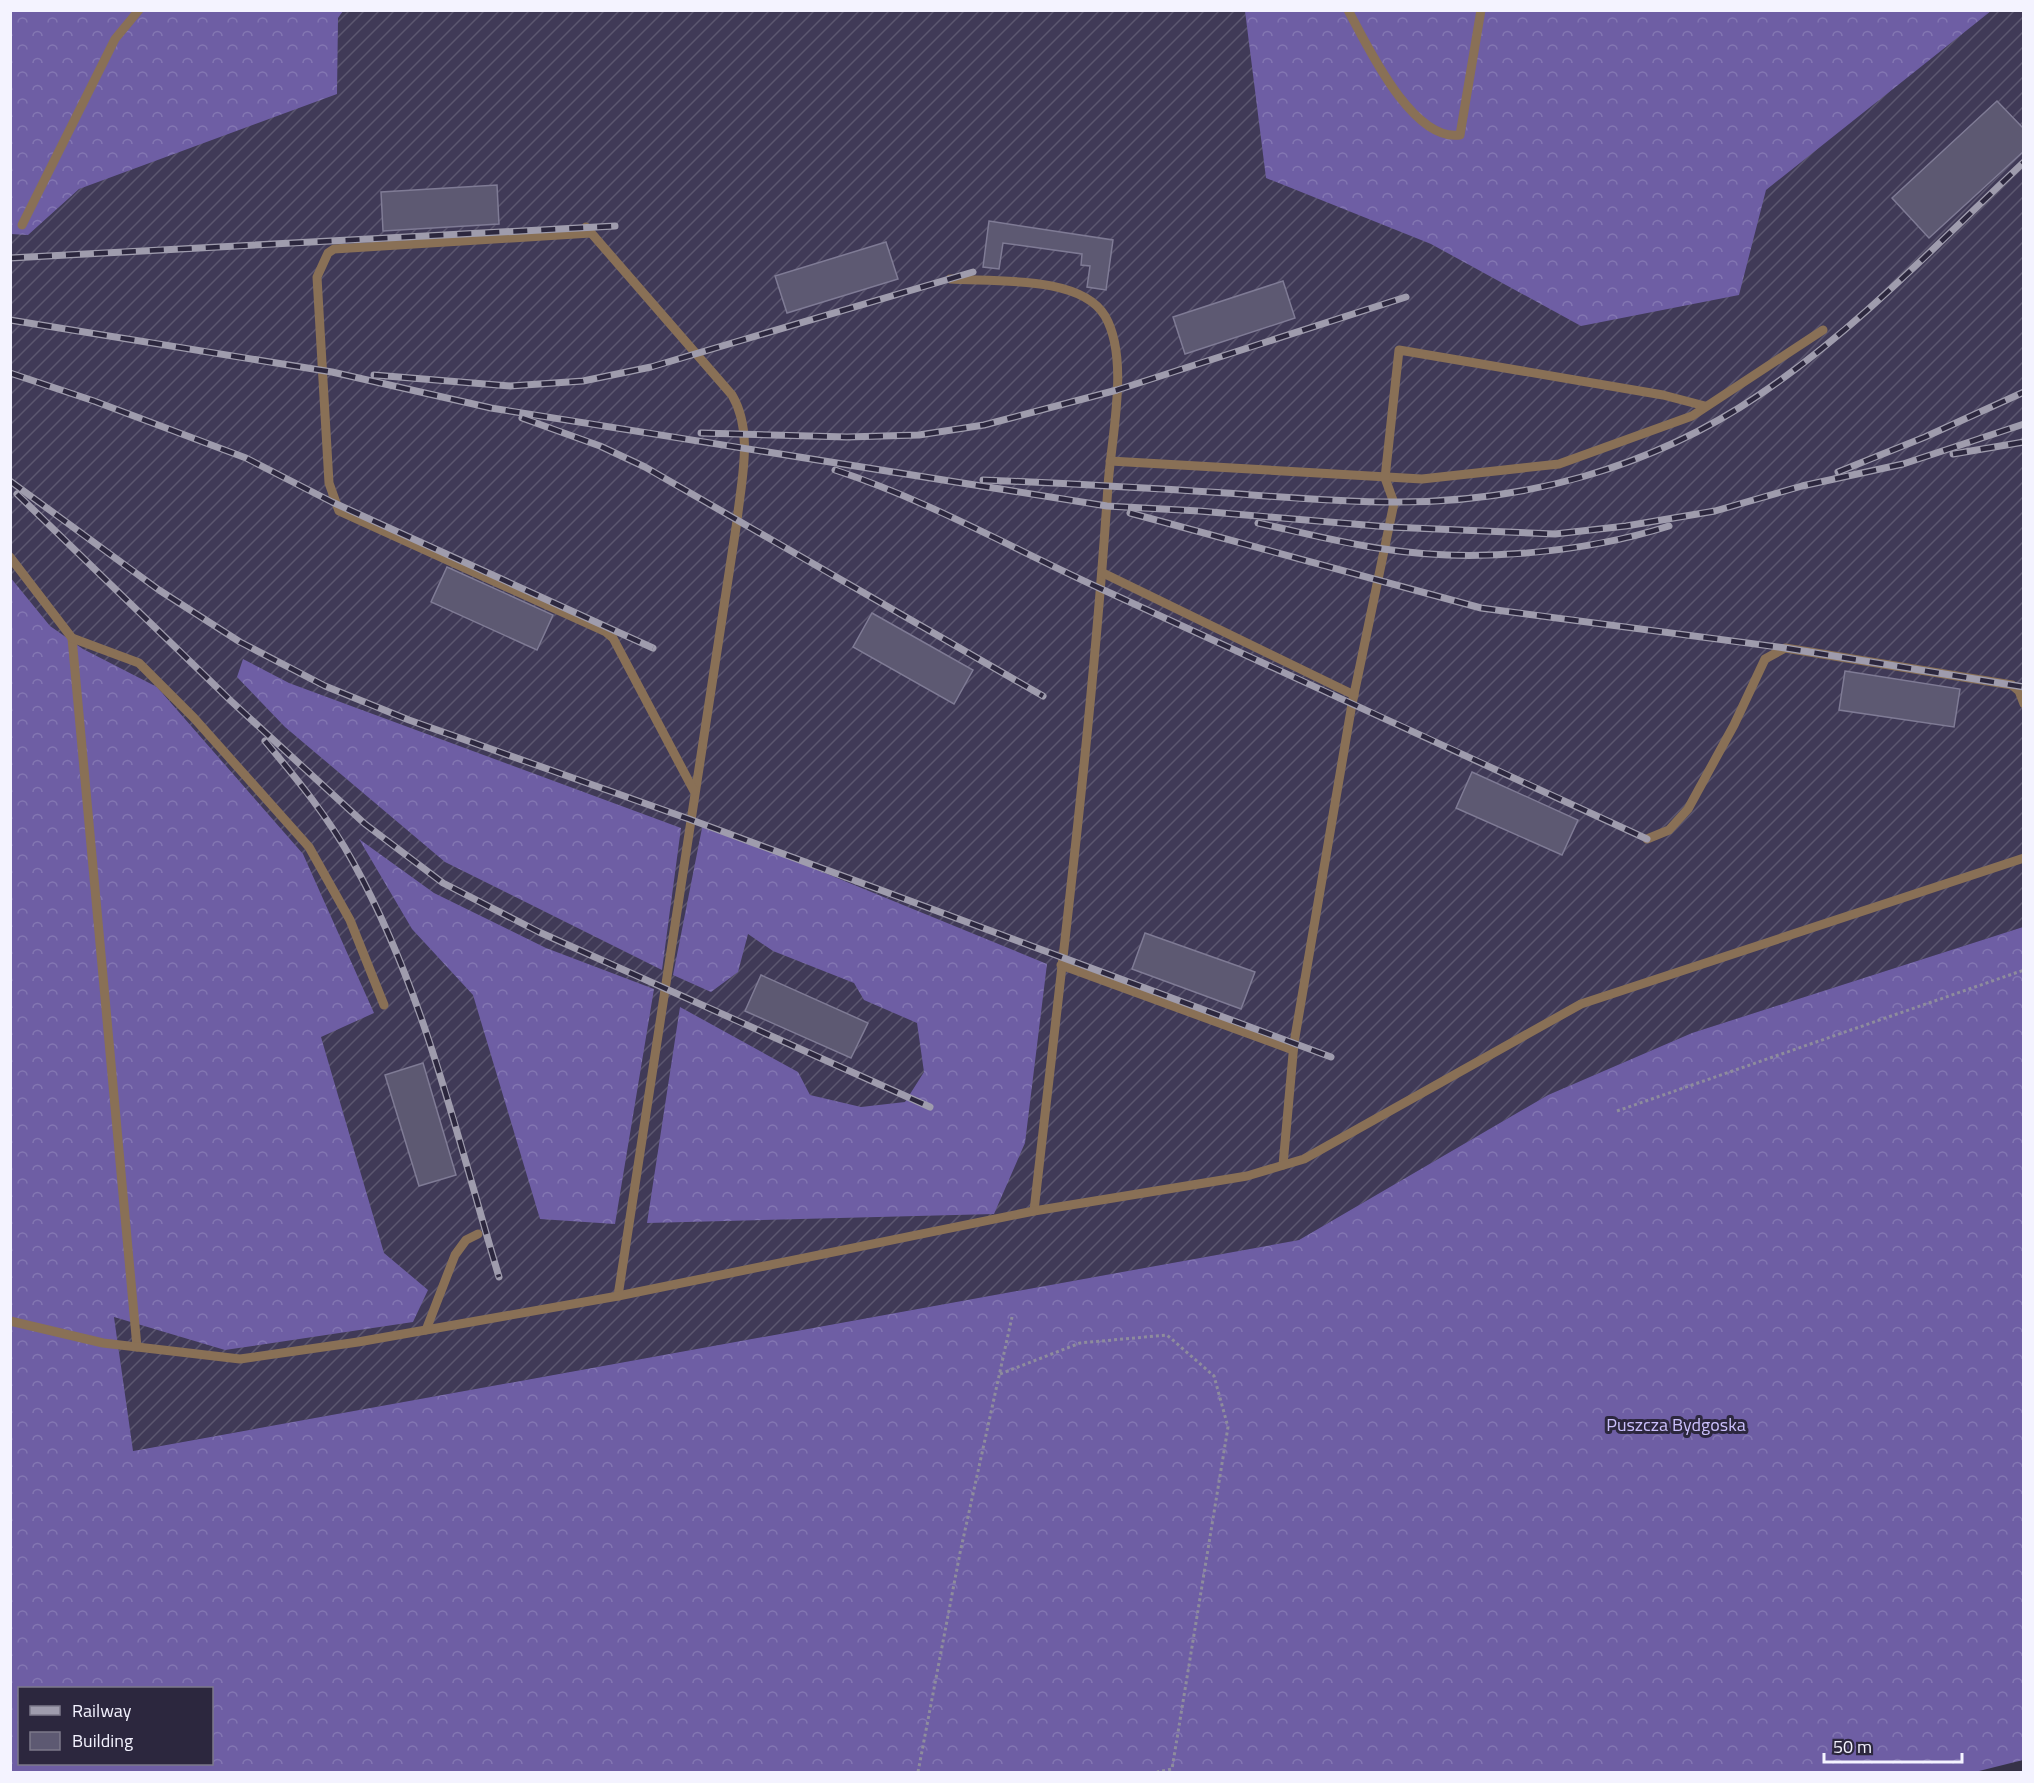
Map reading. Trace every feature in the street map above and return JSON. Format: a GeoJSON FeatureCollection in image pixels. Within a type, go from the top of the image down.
{"type":"FeatureCollection","features":[{"type":"Feature","properties":{"kind":"lane"},"geometry":{"type":"LineString","coordinates":[[22,225],[115,39],[139,10]]}},
{"type":"Feature","properties":{"kind":"lane"},"geometry":{"type":"LineString","coordinates":[[1348,10],[1393,90],[1438,132],[1452,136],[1460,135],[1480,10]]}},
{"type":"Feature","properties":{"kind":"lane"},"geometry":{"type":"LineString","coordinates":[[618,1296],[737,521],[744,447],[742,417],[732,395],[588,230],[334,249],[328,253],[316,277],[329,483],[339,510],[606,632],[613,638],[694,791]]}},
{"type":"Feature","properties":{"kind":"lane"},"geometry":{"type":"LineString","coordinates":[[950,279],[1062,287],[1076,291],[1098,307],[1107,318],[1112,335],[1117,373],[1102,573],[1034,1211]]}},
{"type":"Feature","properties":{"kind":"lane"},"geometry":{"type":"LineString","coordinates":[[1110,461],[1422,479],[1559,464],[1692,416],[1823,330]]}},
{"type":"Feature","properties":{"kind":"lane"},"geometry":{"type":"LineString","coordinates":[[1283,1165],[1293,1050],[1354,695],[1394,502],[1385,478],[1399,350],[1663,395],[1705,406]]}},
{"type":"Feature","properties":{"kind":"lane"},"geometry":{"type":"LineString","coordinates":[[10,557],[72,638],[139,663],[194,718],[309,848],[350,920],[384,1005]]}},
{"type":"Feature","properties":{"kind":"lane"},"geometry":{"type":"LineString","coordinates":[[1102,573],[1354,695]]}},
{"type":"Feature","properties":{"kind":"lane"},"geometry":{"type":"LineString","coordinates":[[72,638],[137,1347]]}},
{"type":"Feature","properties":{"kind":"lane"},"geometry":{"type":"LineString","coordinates":[[1647,839],[1669,830],[1688,809],[1734,725],[1765,660],[1785,648],[2012,685],[2019,692],[2024,704]]}},
{"type":"Feature","properties":{"kind":"lane"},"geometry":{"type":"LineString","coordinates":[[10,1321],[103,1343],[240,1359],[426,1330],[618,1296],[1034,1211],[1247,1176],[1304,1159],[1581,1004],[2024,858]]}},
{"type":"Feature","properties":{"kind":"lane"},"geometry":{"type":"LineString","coordinates":[[1061,965],[1293,1050]]}},
{"type":"Feature","properties":{"kind":"lane"},"geometry":{"type":"LineString","coordinates":[[426,1330],[455,1255],[465,1240],[478,1234]]}},
{"type":"Feature","properties":{"kind":"path"},"geometry":{"type":"LineString","coordinates":[[1617,1111],[2024,970]]}},
{"type":"Feature","properties":{"kind":"path"},"geometry":{"type":"LineString","coordinates":[[918,1773],[960,1553],[1012,1317]]}},
{"type":"Feature","properties":{"kind":"path"},"geometry":{"type":"LineString","coordinates":[[1000,1374],[1080,1343],[1167,1335],[1214,1376],[1228,1427],[1172,1769],[1157,1773]]}},
{"type":"Feature","properties":{"kind":"shaded area"},"geometry":{"type":"Polygon","coordinates":[[[128,11],[2023,11],[2023,927],[1692,1033],[1548,1095],[1299,1240],[132,1451],[114,1317],[11,877],[10,213],[128,11]]]}},
{"type":"Feature","properties":{"kind":"green space"},"geometry":{"type":"Polygon","coordinates":[[[10,11],[343,11],[338,18],[337,94],[79,189],[28,235],[11,234],[10,11]]]}},
{"type":"Feature","properties":{"kind":"green space"},"geometry":{"type":"Polygon","coordinates":[[[1245,11],[1991,11],[1766,190],[1739,295],[1581,326],[1431,244],[1266,178],[1245,11]]]}},
{"type":"Feature","properties":{"kind":"green space","name":"Puszcza Bydgoska"},"geometry":{"type":"Polygon","coordinates":[[[10,577],[50,626],[83,649],[157,687],[303,854],[374,1013],[321,1037],[384,1253],[428,1290],[413,1322],[225,1350],[114,1317],[133,1451],[1299,1240],[1548,1095],[1692,1033],[2023,927],[2023,1760],[1975,1772],[11,1772],[10,577]]]}},
{"type":"Feature","properties":{"kind":"green space"},"geometry":{"type":"Polygon","coordinates":[[[243,659],[289,683],[681,828],[662,970],[445,862],[285,727],[237,677],[243,659]]]}},
{"type":"Feature","properties":{"kind":"green space"},"geometry":{"type":"Polygon","coordinates":[[[703,823],[1047,964],[1025,1143],[994,1214],[647,1223],[680,1007],[798,1072],[810,1095],[861,1107],[905,1102],[924,1072],[917,1023],[864,1000],[854,983],[773,951],[748,934],[738,972],[711,992],[673,975],[703,823]]]}},
{"type":"Feature","properties":{"kind":"green space"},"geometry":{"type":"Polygon","coordinates":[[[359,839],[434,893],[546,948],[654,989],[615,1224],[540,1219],[473,995],[412,929],[359,839]]]}},
{"type":"Feature","properties":{"kind":"building"},"geometry":{"type":"Polygon","coordinates":[[[1997,101],[2024,129],[2024,151],[1929,238],[1892,198],[1997,101]]]}},
{"type":"Feature","properties":{"kind":"building"},"geometry":{"type":"Polygon","coordinates":[[[497,185],[499,224],[383,231],[381,192],[497,185]]]}},
{"type":"Feature","properties":{"kind":"building"},"geometry":{"type":"Polygon","coordinates":[[[989,221],[1113,240],[1106,290],[1087,287],[1090,266],[1081,265],[1082,254],[1003,243],[999,269],[983,267],[989,221]]]}},
{"type":"Feature","properties":{"kind":"building"},"geometry":{"type":"Polygon","coordinates":[[[886,242],[898,279],[787,313],[775,276],[886,242]]]}},
{"type":"Feature","properties":{"kind":"building"},"geometry":{"type":"Polygon","coordinates":[[[1283,281],[1295,318],[1185,354],[1173,317],[1283,281]]]}},
{"type":"Feature","properties":{"kind":"building"},"geometry":{"type":"Polygon","coordinates":[[[447,567],[553,615],[537,650],[431,602],[447,567]]]}},
{"type":"Feature","properties":{"kind":"building"},"geometry":{"type":"Polygon","coordinates":[[[872,613],[973,670],[954,704],[853,647],[872,613]]]}},
{"type":"Feature","properties":{"kind":"building"},"geometry":{"type":"Polygon","coordinates":[[[1845,671],[1960,689],[1954,727],[1839,710],[1845,671]]]}},
{"type":"Feature","properties":{"kind":"building"},"geometry":{"type":"Polygon","coordinates":[[[1472,772],[1578,820],[1562,855],[1456,808],[1472,772]]]}},
{"type":"Feature","properties":{"kind":"building"},"geometry":{"type":"Polygon","coordinates":[[[1145,933],[1255,972],[1241,1009],[1132,969],[1145,933]]]}},
{"type":"Feature","properties":{"kind":"building"},"geometry":{"type":"Polygon","coordinates":[[[761,975],[868,1023],[851,1058],[745,1011],[761,975]]]}},
{"type":"Feature","properties":{"kind":"building"},"geometry":{"type":"Polygon","coordinates":[[[423,1063],[456,1175],[419,1186],[385,1075],[423,1063]]]}},
{"type":"Feature","properties":{"kind":"railway"},"geometry":{"type":"LineString","coordinates":[[983,480],[1393,502],[1442,501],[1490,496],[1537,488],[1584,476],[1675,443],[1718,421],[1795,370],[1863,314],[2024,162]]}},
{"type":"Feature","properties":{"kind":"railway"},"geometry":{"type":"LineString","coordinates":[[10,258],[615,226]]}},
{"type":"Feature","properties":{"kind":"railway"},"geometry":{"type":"LineString","coordinates":[[374,375],[510,386],[583,381],[651,367],[973,272]]}},
{"type":"Feature","properties":{"kind":"railway"},"geometry":{"type":"LineString","coordinates":[[701,433],[847,437],[919,435],[984,425],[1117,390],[1406,297]]}},
{"type":"Feature","properties":{"kind":"railway"},"geometry":{"type":"LineString","coordinates":[[10,320],[332,372],[491,408],[1107,506],[1199,511],[1389,527],[1555,534],[1626,526],[1715,511],[1802,486],[1903,464],[2024,424]]}},
{"type":"Feature","properties":{"kind":"railway"},"geometry":{"type":"LineString","coordinates":[[10,373],[94,401],[246,458],[332,502],[653,648]]}},
{"type":"Feature","properties":{"kind":"railway"},"geometry":{"type":"LineString","coordinates":[[1838,472],[1925,437],[2024,392]]}},
{"type":"Feature","properties":{"kind":"railway"},"geometry":{"type":"LineString","coordinates":[[522,418],[600,446],[645,467],[1043,696]]}},
{"type":"Feature","properties":{"kind":"railway"},"geometry":{"type":"LineString","coordinates":[[1953,454],[2024,442]]}},
{"type":"Feature","properties":{"kind":"railway"},"geometry":{"type":"LineString","coordinates":[[835,470],[939,511],[1108,592],[1647,839]]}},
{"type":"Feature","properties":{"kind":"railway"},"geometry":{"type":"LineString","coordinates":[[10,481],[159,590],[240,642],[325,686],[409,720],[689,819],[1331,1057]]}},
{"type":"Feature","properties":{"kind":"railway"},"geometry":{"type":"LineString","coordinates":[[17,494],[231,701],[365,824],[443,883],[539,932],[930,1107]]}},
{"type":"Feature","properties":{"kind":"railway"},"geometry":{"type":"LineString","coordinates":[[1130,513],[1481,608],[1785,648],[2024,687]]}},
{"type":"Feature","properties":{"kind":"railway"},"geometry":{"type":"LineString","coordinates":[[1258,523],[1368,547],[1454,555],[1528,553],[1565,549],[1601,543],[1669,526]]}},
{"type":"Feature","properties":{"kind":"railway"},"geometry":{"type":"LineString","coordinates":[[265,741],[301,784],[334,830],[378,911],[400,961],[437,1065],[499,1277]]}}]}
